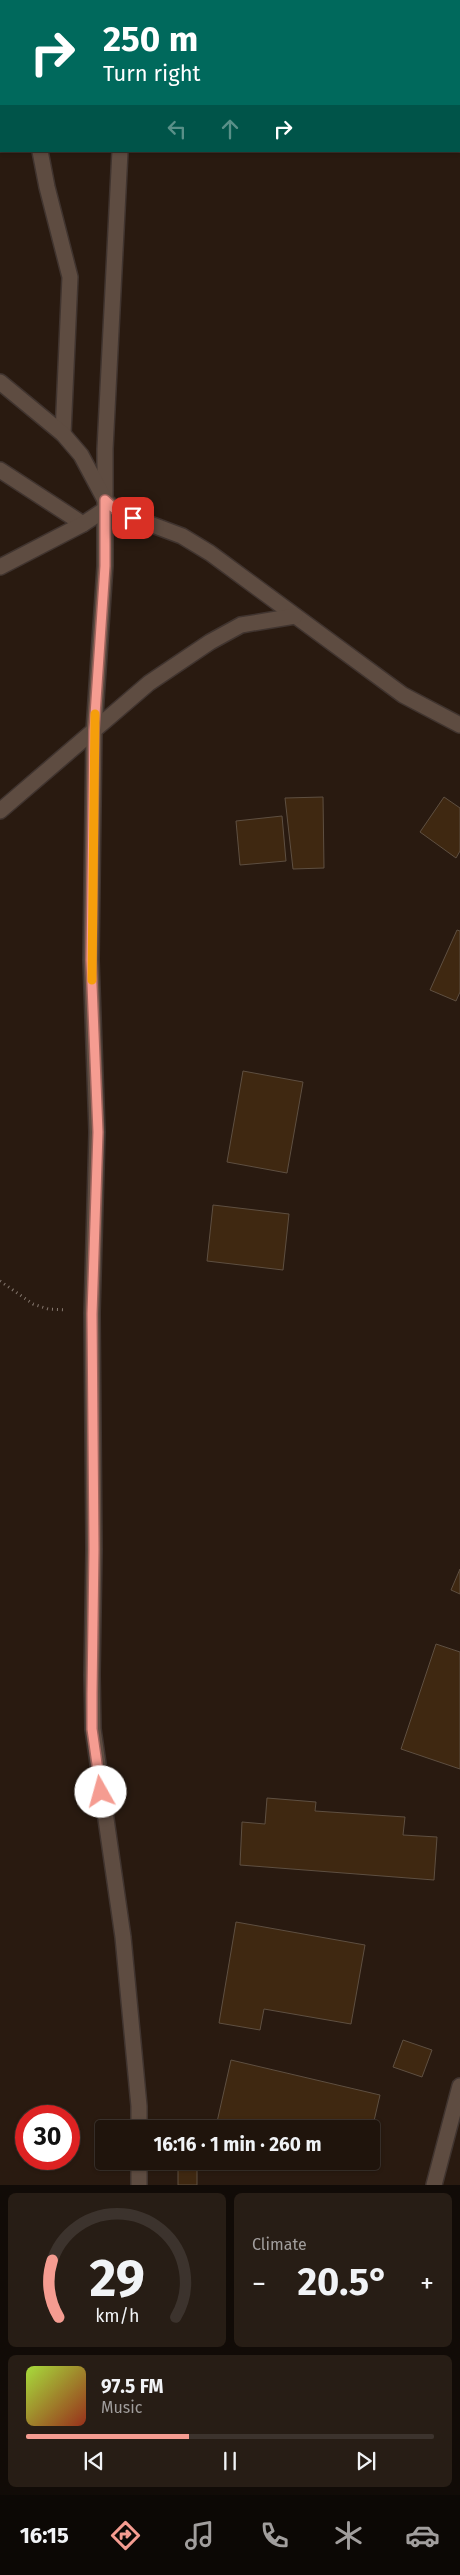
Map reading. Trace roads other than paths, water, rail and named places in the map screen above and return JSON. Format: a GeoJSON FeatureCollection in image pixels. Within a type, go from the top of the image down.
{"type":"FeatureCollection","features":[{"type":"Feature","properties":{"kind":"street"},"geometry":{"type":"LineString","coordinates":[[40,152],[70,277],[63,434]]}},
{"type":"Feature","properties":{"kind":"street"},"geometry":{"type":"LineString","coordinates":[[120,152],[105,505],[105,566],[94,730],[91,960],[98,1132],[92,1314],[94,1549],[92,1729],[123,1938],[139,2120]]}},
{"type":"Feature","properties":{"kind":"street"},"geometry":{"type":"LineString","coordinates":[[0,382],[63,434],[81,455],[105,505],[118,512],[182,536],[210,553],[403,695],[460,724]]}},
{"type":"Feature","properties":{"kind":"street"},"geometry":{"type":"LineString","coordinates":[[0,470],[83,524]]}},
{"type":"Feature","properties":{"kind":"street"},"geometry":{"type":"LineString","coordinates":[[0,567],[83,524],[105,505]]}},
{"type":"Feature","properties":{"kind":"street"},"geometry":{"type":"LineString","coordinates":[[0,811],[149,683],[210,642],[241,625],[295,616]]}},
{"type":"Feature","properties":{"kind":"street"},"geometry":{"type":"LineString","coordinates":[[434,2185],[460,2086]]}},
{"type":"Feature","properties":{"kind":"street"},"geometry":{"type":"LineString","coordinates":[[139,2170],[139,2185]]}}]}
